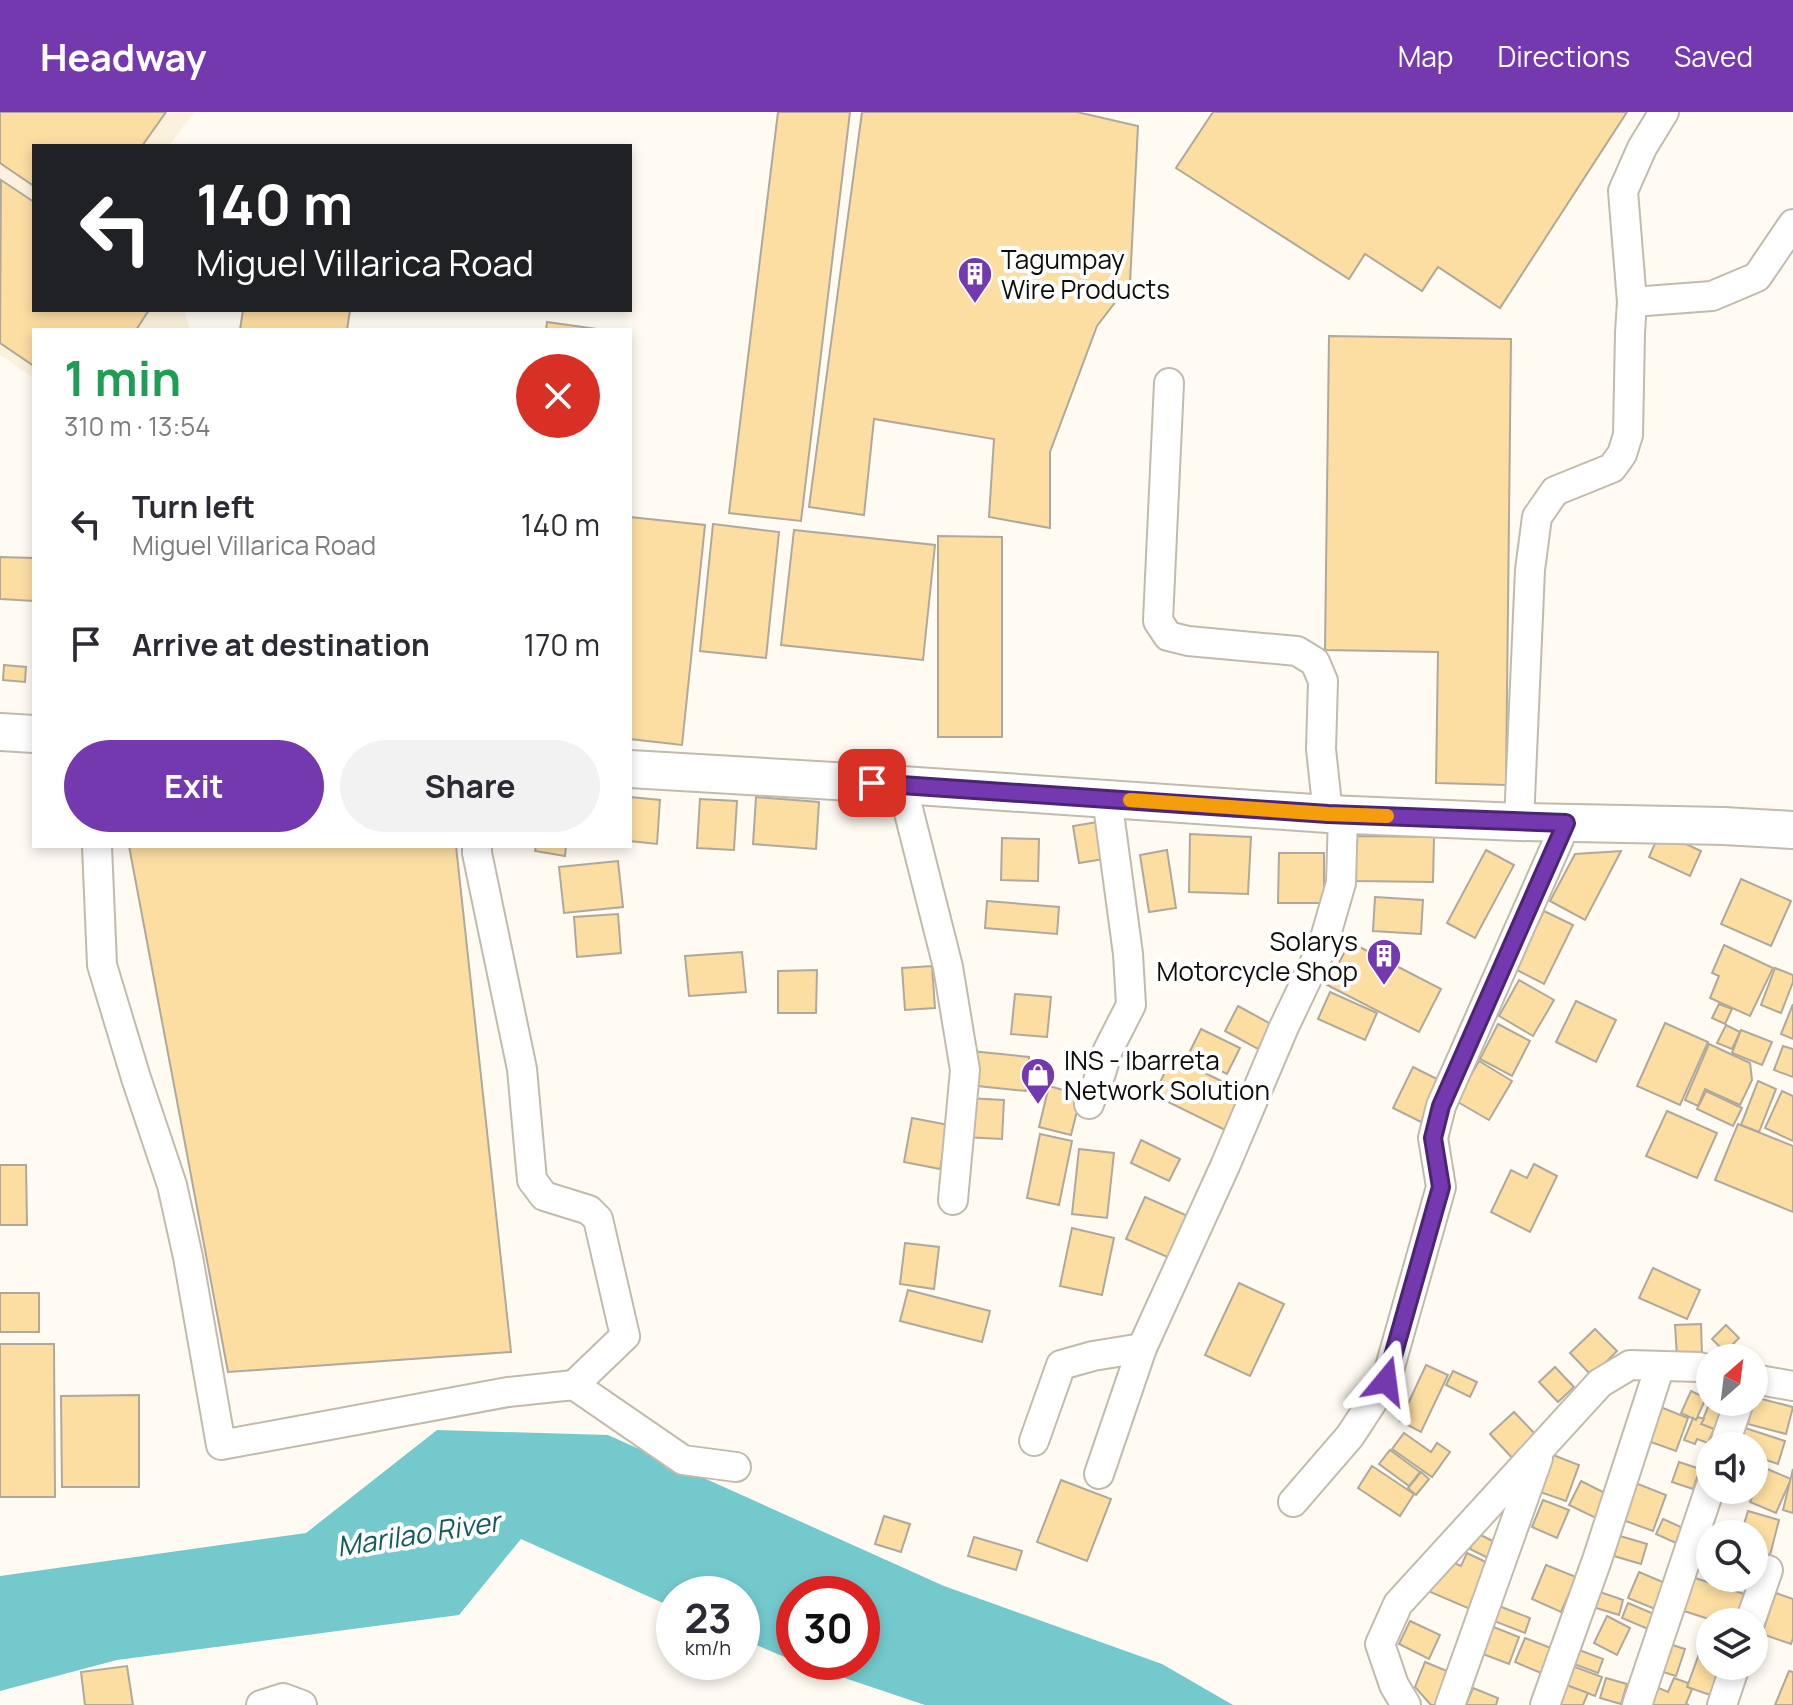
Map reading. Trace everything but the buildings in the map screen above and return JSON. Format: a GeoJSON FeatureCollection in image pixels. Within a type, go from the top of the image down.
{"type":"FeatureCollection","features":[{"type":"Feature","properties":{"kind":"main road"},"geometry":{"type":"LineString","coordinates":[[0,732],[32,734]]}},
{"type":"Feature","properties":{"kind":"main road"},"geometry":{"type":"LineString","coordinates":[[632,769],[1336,814],[1793,830]]}},
{"type":"Feature","properties":{"kind":"street"},"geometry":{"type":"LineString","coordinates":[[1519,822],[1530,570],[1537,517],[1555,491],[1612,468],[1622,454],[1628,435],[1632,302],[1623,191],[1642,148],[1664,112]]}},
{"type":"Feature","properties":{"kind":"street"},"geometry":{"type":"LineString","coordinates":[[1632,302],[1712,296],[1757,277],[1793,224]]}},
{"type":"Feature","properties":{"kind":"street"},"geometry":{"type":"LineString","coordinates":[[1099,1474],[1142,1348],[1323,945],[1341,883],[1336,814],[1321,749],[1323,681],[1315,662],[1297,651],[1188,641],[1168,636],[1158,621],[1169,383]]}},
{"type":"Feature","properties":{"kind":"street"},"geometry":{"type":"LineString","coordinates":[[902,785],[948,967],[965,1070],[953,1200]]}},
{"type":"Feature","properties":{"kind":"street"},"geometry":{"type":"LineString","coordinates":[[1089,1104],[1108,1050],[1131,1005],[1128,954],[1107,798]]}},
{"type":"Feature","properties":{"kind":"street"},"geometry":{"type":"LineString","coordinates":[[1293,1502],[1350,1436],[1386,1381],[1441,1187],[1433,1138],[1441,1106],[1566,823]]}},
{"type":"Feature","properties":{"kind":"street"},"geometry":{"type":"LineString","coordinates":[[97,848],[102,965],[172,1185],[221,1445],[508,1392],[574,1385],[625,1336],[598,1219],[589,1210],[544,1196],[532,1180],[522,1069],[477,848]]}},
{"type":"Feature","properties":{"kind":"street"},"geometry":{"type":"LineString","coordinates":[[1034,1441],[1061,1365],[1142,1348]]}},
{"type":"Feature","properties":{"kind":"street"},"geometry":{"type":"LineString","coordinates":[[1406,1705],[1394,1685],[1380,1644],[1398,1604],[1600,1383],[1630,1365],[1696,1367]]}},
{"type":"Feature","properties":{"kind":"street"},"geometry":{"type":"LineString","coordinates":[[1545,1705],[1597,1560],[1660,1366]]}},
{"type":"Feature","properties":{"kind":"street"},"geometry":{"type":"LineString","coordinates":[[1768,1382],[1793,1386]]}},
{"type":"Feature","properties":{"kind":"street"},"geometry":{"type":"LineString","coordinates":[[574,1385],[683,1460],[736,1467]]}},
{"type":"Feature","properties":{"kind":"street"},"geometry":{"type":"LineString","coordinates":[[1450,1705],[1542,1446]]}},
{"type":"Feature","properties":{"kind":"street"},"geometry":{"type":"LineString","coordinates":[[1637,1705],[1705,1504]]}},
{"type":"Feature","properties":{"kind":"street"},"geometry":{"type":"LineString","coordinates":[[1722,1705],[1730,1680]]}},
{"type":"Feature","properties":{"kind":"street"},"geometry":{"type":"LineString","coordinates":[[261,1705],[283,1698],[302,1705]]}},
{"type":"Feature","properties":{"kind":"shaded area"},"geometry":{"type":"Polygon","coordinates":[[[0,112],[194,112],[170,144],[32,144],[32,312],[185,312],[189,328],[32,328],[32,377],[0,355],[0,112]]]}},
{"type":"Feature","properties":{"kind":"water","name":"Marilao River"},"geometry":{"type":"Polygon","coordinates":[[[437,1430],[608,1435],[944,1586],[1162,1664],[1233,1705],[925,1705],[851,1680],[880,1680],[880,1576],[776,1576],[776,1653],[760,1647],[760,1576],[656,1576],[656,1600],[521,1539],[459,1615],[117,1660],[0,1691],[0,1576],[306,1533],[437,1430]]]}},
{"type":"Feature","properties":{"kind":"slow traffic"},"geometry":{"type":"LineString","coordinates":[[1130,800],[1387,816]]}},
{"type":"Feature","properties":{"kind":"place","name":"Tagumpay Wire Products"},"geometry":{"type":"Point","coordinates":[975,305]}},
{"type":"Feature","properties":{"kind":"place","name":"Solarys Motorcycle Shop"},"geometry":{"type":"Point","coordinates":[1384,987]}},
{"type":"Feature","properties":{"kind":"place","name":"INS - Ibarreta Network Solution"},"geometry":{"type":"Point","coordinates":[1038,1106]}},
{"type":"Feature","properties":{"kind":"route"},"geometry":{"type":"LineString","coordinates":[[872,783],[1328,814],[1566,823],[1441,1106],[1433,1138],[1441,1187],[1386,1381]]}}]}
